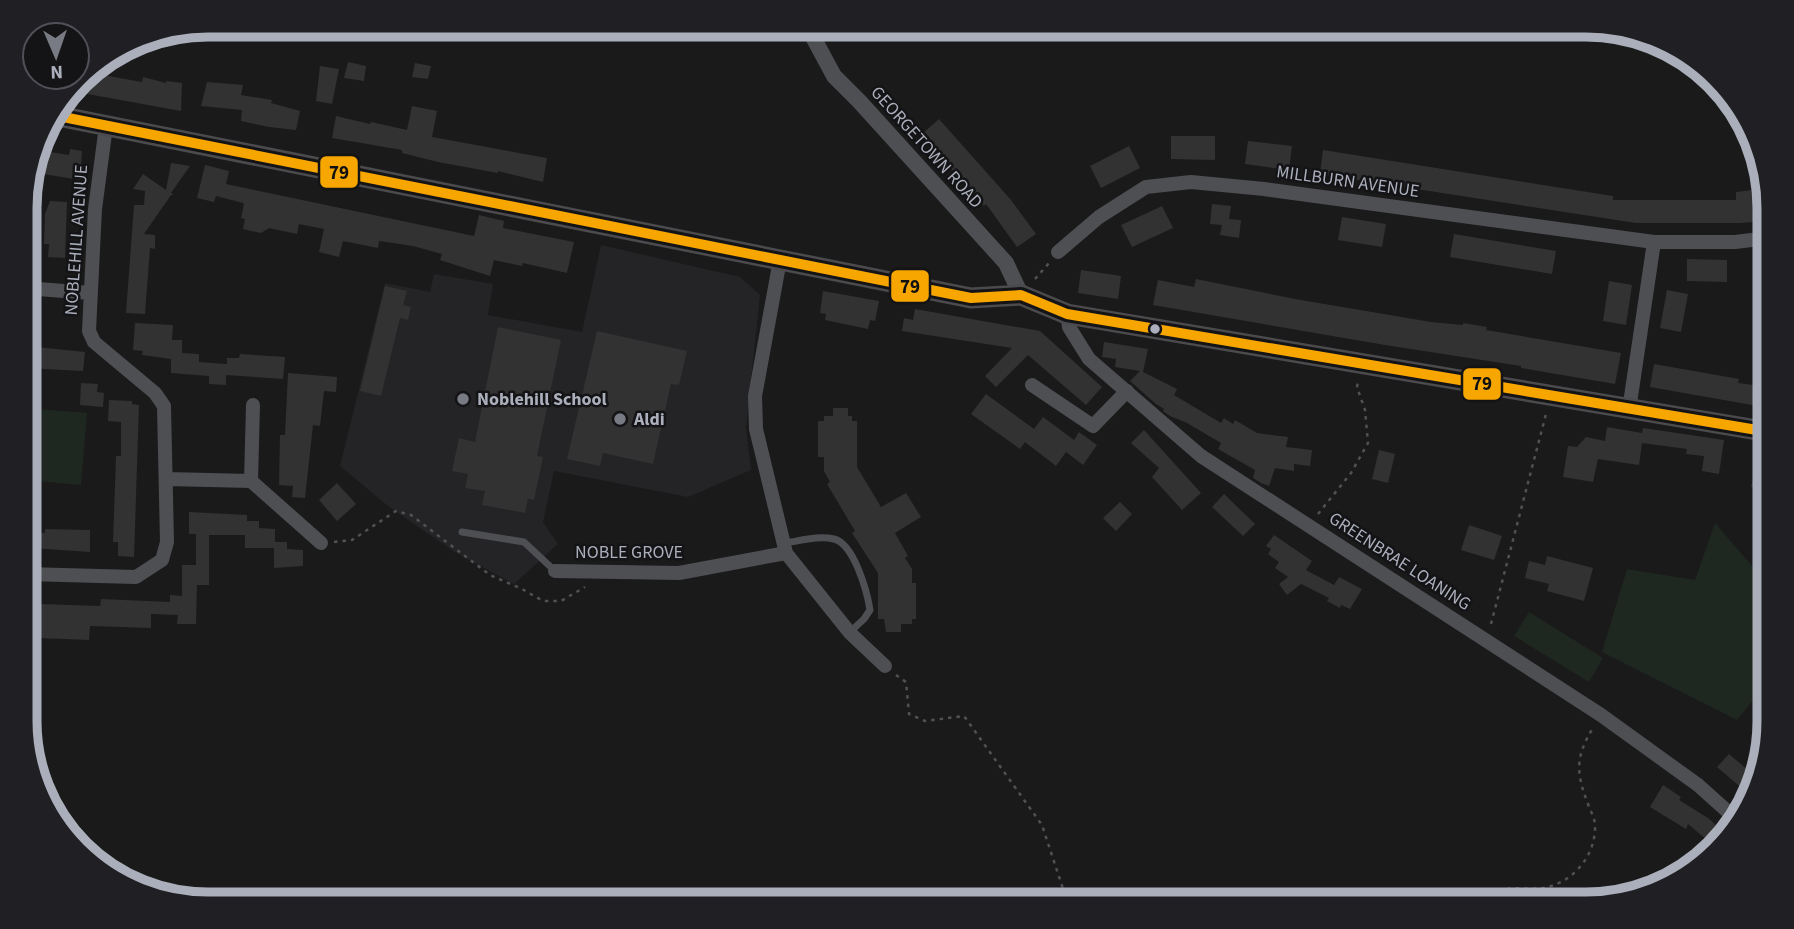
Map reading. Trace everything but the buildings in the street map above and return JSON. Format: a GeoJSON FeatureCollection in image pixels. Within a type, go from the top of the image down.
{"type":"FeatureCollection","features":[{"type":"Feature","properties":{"kind":"main road"},"geometry":{"type":"LineString","coordinates":[[63,117],[971,298],[1021,295],[1067,314],[1757,430]]}},
{"type":"Feature","properties":{"kind":"street","name":"GEORGETOWN ROAD"},"geometry":{"type":"LineString","coordinates":[[813,37],[834,76],[1006,263],[1021,295]]}},
{"type":"Feature","properties":{"kind":"street","name":"NOBLEHILL AVENUE"},"geometry":{"type":"LineString","coordinates":[[37,574],[136,577],[162,560],[167,542],[164,406],[155,393],[94,342],[89,331],[95,209],[106,126]]}},
{"type":"Feature","properties":{"kind":"street","name":"MILLBURN AVENUE"},"geometry":{"type":"LineString","coordinates":[[1058,252],[1100,217],[1146,187],[1191,182],[1291,193],[1654,243],[1757,240]]}},
{"type":"Feature","properties":{"kind":"street"},"geometry":{"type":"LineString","coordinates":[[1629,410],[1654,243]]}},
{"type":"Feature","properties":{"kind":"street"},"geometry":{"type":"LineString","coordinates":[[780,260],[755,396],[757,429],[785,548],[850,633],[885,666]]}},
{"type":"Feature","properties":{"kind":"street"},"geometry":{"type":"LineString","coordinates":[[37,289],[90,293]]}},
{"type":"Feature","properties":{"kind":"street","name":"GREENBRAE LOANING"},"geometry":{"type":"LineString","coordinates":[[1067,314],[1069,327],[1089,359],[1202,456],[1601,715],[1698,785],[1730,813]]}},
{"type":"Feature","properties":{"kind":"street"},"geometry":{"type":"LineString","coordinates":[[1032,385],[1093,426],[1127,391]]}},
{"type":"Feature","properties":{"kind":"street"},"geometry":{"type":"LineString","coordinates":[[251,481],[253,405]]}},
{"type":"Feature","properties":{"kind":"street"},"geometry":{"type":"LineString","coordinates":[[166,479],[251,481],[321,543]]}},
{"type":"Feature","properties":{"kind":"street","name":"NOBLE GROVE"},"geometry":{"type":"LineString","coordinates":[[555,571],[679,573],[785,548]]}},
{"type":"Feature","properties":{"kind":"lane"},"geometry":{"type":"LineString","coordinates":[[462,532],[524,542],[555,571]]}},
{"type":"Feature","properties":{"kind":"lane"},"geometry":{"type":"LineString","coordinates":[[785,548],[819,538],[835,539],[844,544],[857,568],[870,610],[850,633]]}},
{"type":"Feature","properties":{"kind":"path"},"geometry":{"type":"LineString","coordinates":[[1021,295],[1058,252]]}},
{"type":"Feature","properties":{"kind":"path"},"geometry":{"type":"LineString","coordinates":[[1308,524],[1351,473],[1368,443],[1365,410],[1357,387],[1360,365]]}},
{"type":"Feature","properties":{"kind":"path"},"geometry":{"type":"LineString","coordinates":[[1487,640],[1550,397]]}},
{"type":"Feature","properties":{"kind":"path"},"geometry":{"type":"LineString","coordinates":[[321,543],[352,540],[396,511],[411,515],[489,575],[543,601],[561,601],[582,590],[599,572]]}},
{"type":"Feature","properties":{"kind":"path"},"geometry":{"type":"LineString","coordinates":[[885,666],[906,682],[909,714],[925,721],[964,716],[1042,825],[1064,892]]}},
{"type":"Feature","properties":{"kind":"path"},"geometry":{"type":"LineString","coordinates":[[1492,892],[1559,883],[1582,866],[1593,846],[1595,819],[1578,778],[1578,764],[1590,732],[1601,715]]}},
{"type":"Feature","properties":{"kind":"shaded area"},"geometry":{"type":"Polygon","coordinates":[[[601,245],[740,277],[760,295],[746,428],[751,470],[688,497],[554,471],[543,522],[558,544],[514,584],[456,553],[388,506],[340,466],[385,283],[430,292],[434,274],[493,284],[488,315],[582,332],[601,245]]]}},
{"type":"Feature","properties":{"kind":"shaded area"},"geometry":{"type":"Polygon","coordinates":[[[37,409],[87,413],[81,485],[37,481],[37,409]]]}},
{"type":"Feature","properties":{"kind":"shaded area"},"geometry":{"type":"Polygon","coordinates":[[[1715,523],[1757,572],[1757,695],[1737,720],[1602,652],[1627,569],[1695,580],[1715,523]]]}},
{"type":"Feature","properties":{"kind":"shaded area"},"geometry":{"type":"Polygon","coordinates":[[[1529,612],[1603,658],[1589,682],[1514,636],[1529,612]]]}},
{"type":"Feature","properties":{"kind":"transit line","name":"79"},"geometry":{"type":"LineString","coordinates":[[63,117],[971,298],[1021,295],[1067,314],[1757,430]]}},
{"type":"Feature","properties":{"kind":"place","name":"Noblehill School"},"geometry":{"type":"Point","coordinates":[463,399]}},
{"type":"Feature","properties":{"kind":"place","name":"Aldi"},"geometry":{"type":"Point","coordinates":[620,419]}}]}
